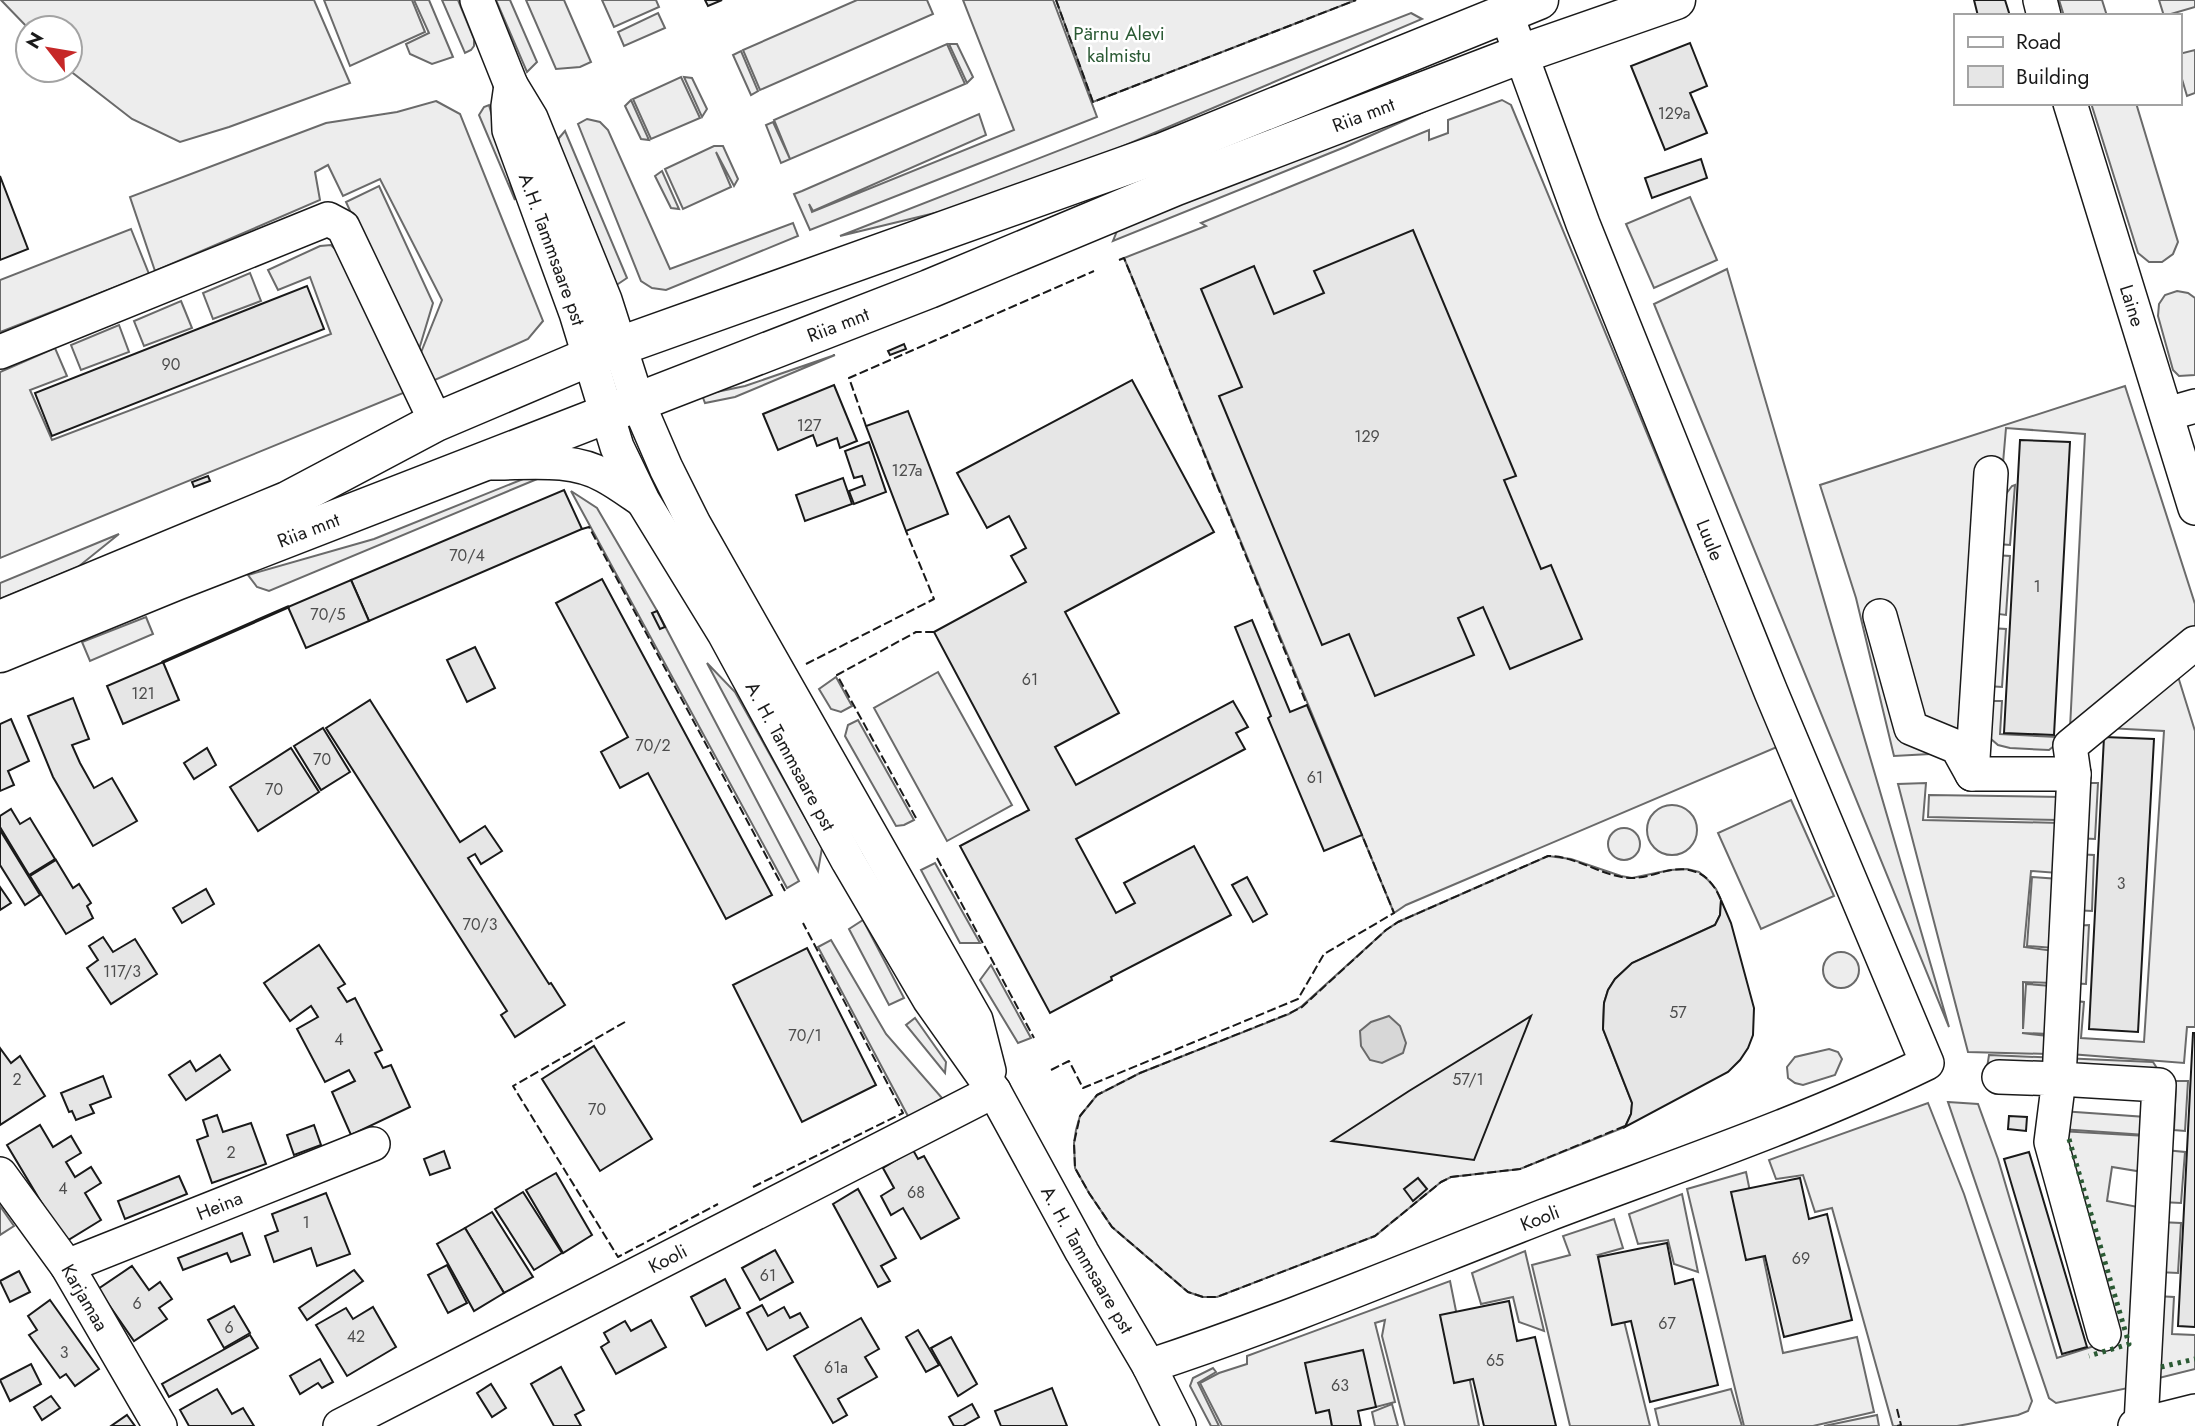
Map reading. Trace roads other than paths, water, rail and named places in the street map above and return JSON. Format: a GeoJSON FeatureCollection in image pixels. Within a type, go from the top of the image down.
{"type":"FeatureCollection","features":[{"type":"Feature","properties":{"kind":"main road","name":"Riia mnt"},"geometry":{"type":"LineString","coordinates":[[0,653],[176,581],[929,289],[1176,186],[1521,54],[1676,0]]}},
{"type":"Feature","properties":{"kind":"main road","name":"Riia mnt"},"geometry":{"type":"LineString","coordinates":[[0,620],[287,501],[436,422],[605,351],[1161,153],[1522,6]]}},
{"type":"Feature","properties":{"kind":"street","name":"A.H. Tammsaare pst"},"geometry":{"type":"LineString","coordinates":[[477,0],[511,85],[509,130],[576,313],[605,351],[623,407]]}},
{"type":"Feature","properties":{"kind":"street","name":"Luule"},"geometry":{"type":"LineString","coordinates":[[1522,6],[1521,54],[1583,224],[1771,692],[1927,1062]]}},
{"type":"Feature","properties":{"kind":"street","name":"Laine"},"geometry":{"type":"LineString","coordinates":[[2071,105],[2181,410],[2195,508]]}},
{"type":"Feature","properties":{"kind":"street"},"geometry":{"type":"LineString","coordinates":[[0,352],[328,219],[343,227],[436,422]]}},
{"type":"Feature","properties":{"kind":"street","name":"A. H. Tammsaare pst"},"geometry":{"type":"LineString","coordinates":[[623,407],[617,447],[643,501],[724,633],[848,861],[929,999],[994,1091],[1082,1252],[1149,1366],[1179,1426]]}},
{"type":"Feature","properties":{"kind":"street","name":"A. H. Tammsaare pst"},"geometry":{"type":"LineString","coordinates":[[623,407],[666,468],[694,524],[976,1020],[994,1091]]}},
{"type":"Feature","properties":{"kind":"street"},"geometry":{"type":"LineString","coordinates":[[479,463],[544,461],[581,466],[605,475],[643,501]]}},
{"type":"Feature","properties":{"kind":"street"},"geometry":{"type":"LineString","coordinates":[[1972,774],[1991,473]]}},
{"type":"Feature","properties":{"kind":"street"},"geometry":{"type":"LineString","coordinates":[[1880,616],[1911,728],[1957,747],[1972,774]]}},
{"type":"Feature","properties":{"kind":"street"},"geometry":{"type":"LineString","coordinates":[[2104,1334],[2051,1142],[2059,1079],[2074,774],[2070,746],[2195,643]]}},
{"type":"Feature","properties":{"kind":"street"},"geometry":{"type":"LineString","coordinates":[[1972,774],[2074,774]]}},
{"type":"Feature","properties":{"kind":"street","name":"Kooli"},"geometry":{"type":"LineString","coordinates":[[1149,1366],[1402,1273],[1712,1152],[1873,1089],[1927,1062]]}},
{"type":"Feature","properties":{"kind":"street"},"geometry":{"type":"LineString","coordinates":[[1999,1077],[2159,1085],[2138,1425],[2195,1411]]}},
{"type":"Feature","properties":{"kind":"street","name":"Kooli"},"geometry":{"type":"LineString","coordinates":[[340,1426],[994,1091]]}},
{"type":"Feature","properties":{"kind":"street","name":"Heina"},"geometry":{"type":"LineString","coordinates":[[67,1266],[373,1144]]}},
{"type":"Feature","properties":{"kind":"street","name":"Karjamaa"},"geometry":{"type":"LineString","coordinates":[[0,1174],[67,1266],[160,1426]]}},
{"type":"Feature","properties":{"kind":"park label","name":"Pärnu Alevi kalmistu"},"geometry":{"type":"Point","coordinates":[1119,44]}}]}
